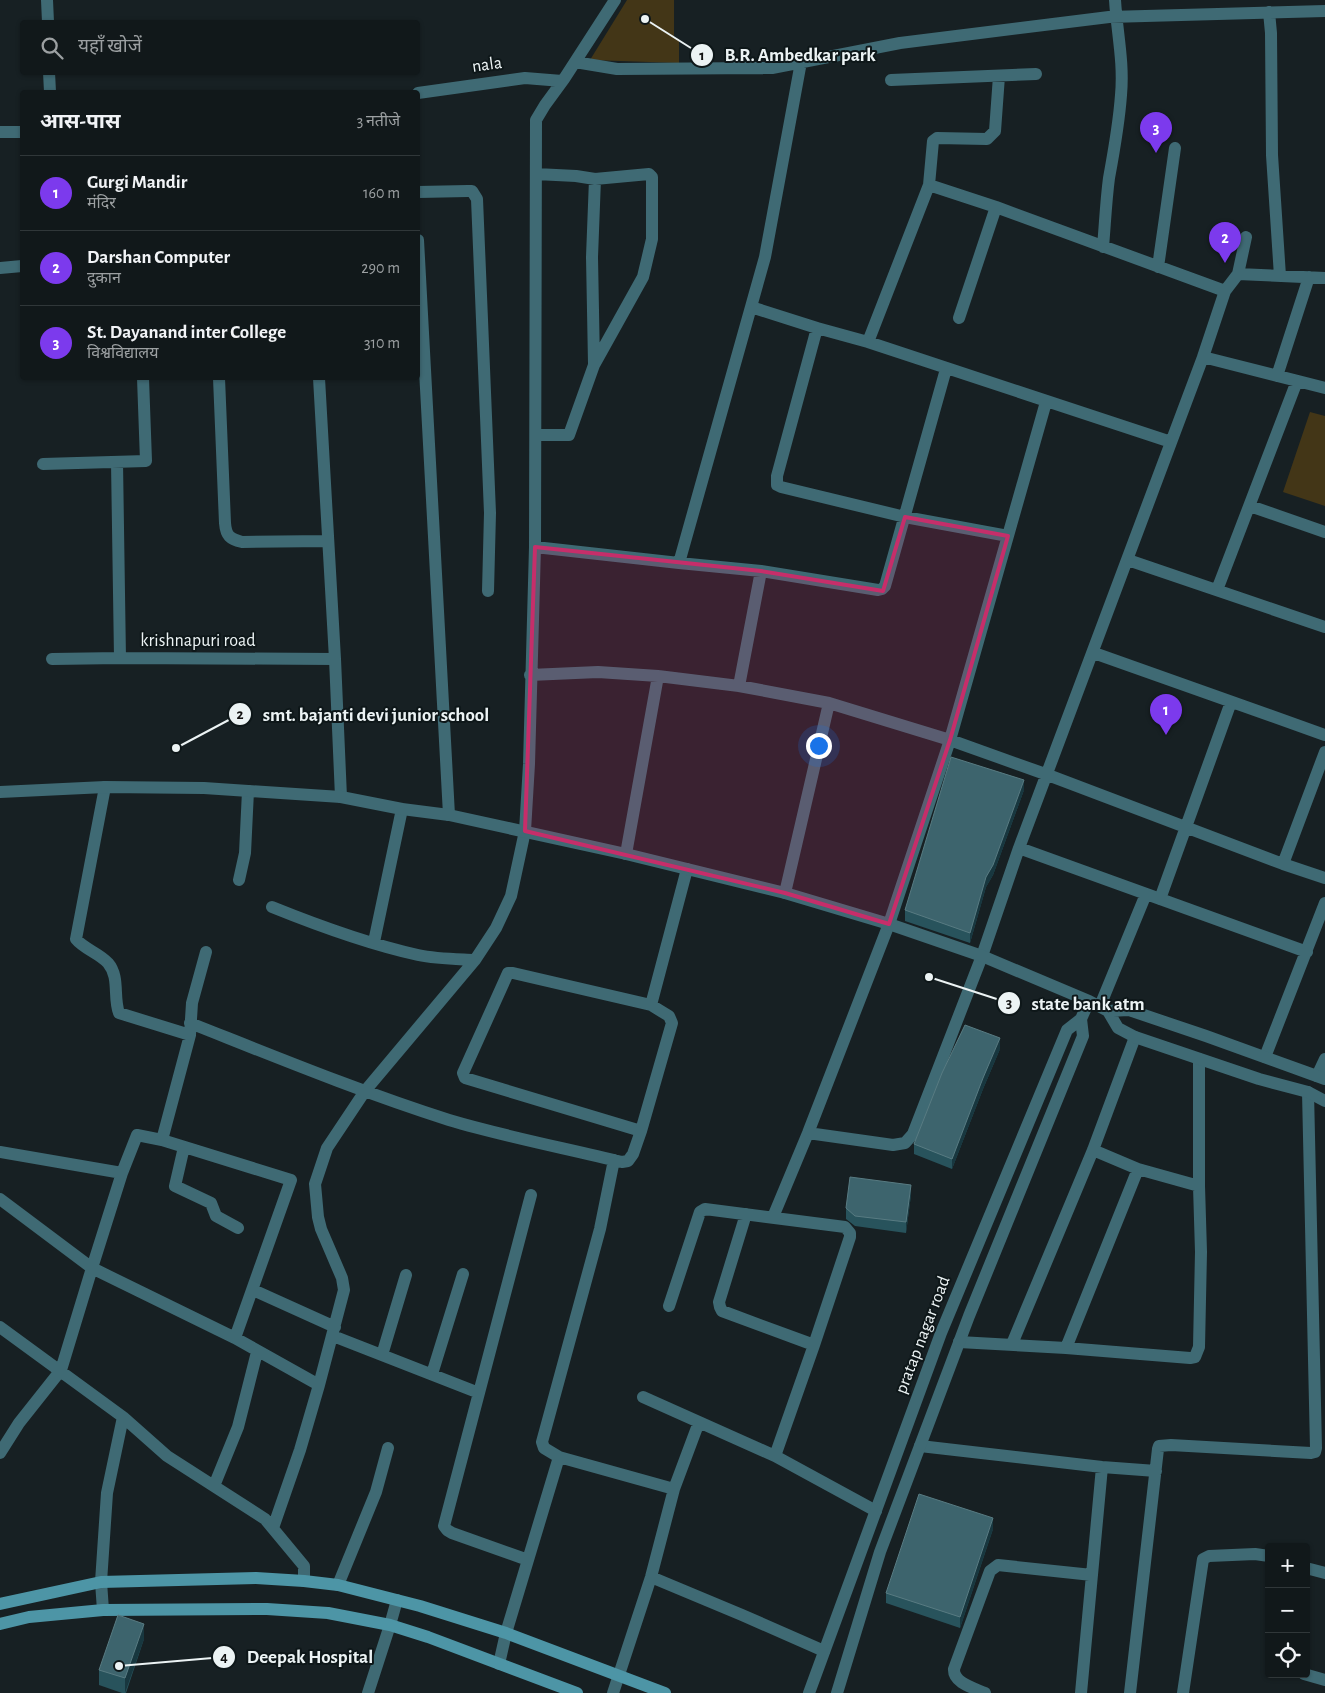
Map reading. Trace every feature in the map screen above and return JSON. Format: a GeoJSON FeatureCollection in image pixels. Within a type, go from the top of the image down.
{"type":"FeatureCollection","features":[{"type":"Feature","properties":{"kind":"main road"},"geometry":{"type":"LineString","coordinates":[[0,1604],[101,1582],[256,1578],[338,1585],[506,1632],[665,1693]]}},
{"type":"Feature","properties":{"kind":"main road"},"geometry":{"type":"LineString","coordinates":[[0,1624],[28,1618],[103,1610],[267,1609],[328,1613],[390,1624],[577,1693]]}},
{"type":"Feature","properties":{"kind":"street"},"geometry":{"type":"LineString","coordinates":[[47,0],[48,20]]}},
{"type":"Feature","properties":{"kind":"street"},"geometry":{"type":"LineString","coordinates":[[273,1528],[300,1450],[344,1290],[344,1284],[321,1229],[318,1217],[315,1184],[327,1148],[365,1092],[475,960],[496,928],[511,896],[525,831],[529,764],[535,547],[536,120],[544,105],[568,73],[615,0]]}},
{"type":"Feature","properties":{"kind":"street"},"geometry":{"type":"LineString","coordinates":[[1103,247],[1109,180],[1122,94],[1122,56],[1115,0]]}},
{"type":"Feature","properties":{"kind":"street","name":"nala"},"geometry":{"type":"LineString","coordinates":[[420,94],[524,78],[543,78],[568,73],[617,69],[772,68],[900,43],[1116,16],[1325,11]]}},
{"type":"Feature","properties":{"kind":"street"},"geometry":{"type":"LineString","coordinates":[[1269,12],[1271,33],[1272,155],[1280,276]]}},
{"type":"Feature","properties":{"kind":"street"},"geometry":{"type":"LineString","coordinates":[[679,563],[765,257],[801,62]]}},
{"type":"Feature","properties":{"kind":"street"},"geometry":{"type":"LineString","coordinates":[[891,80],[1036,74]]}},
{"type":"Feature","properties":{"kind":"street"},"geometry":{"type":"LineString","coordinates":[[49,75],[50,90]]}},
{"type":"Feature","properties":{"kind":"street"},"geometry":{"type":"LineString","coordinates":[[868,342],[929,186],[932,144],[937,138],[987,139],[993,135],[995,131],[999,76]]}},
{"type":"Feature","properties":{"kind":"street"},"geometry":{"type":"LineString","coordinates":[[0,132],[20,132]]}},
{"type":"Feature","properties":{"kind":"street"},"geometry":{"type":"LineString","coordinates":[[1158,267],[1175,148]]}},
{"type":"Feature","properties":{"kind":"street"},"geometry":{"type":"LineString","coordinates":[[536,174],[595,179],[649,174],[652,178],[652,239],[644,277],[594,365],[569,435],[536,435]]}},
{"type":"Feature","properties":{"kind":"street"},"geometry":{"type":"LineString","coordinates":[[594,365],[592,257],[595,179]]}},
{"type":"Feature","properties":{"kind":"street"},"geometry":{"type":"LineString","coordinates":[[929,186],[996,207],[1225,291]]}},
{"type":"Feature","properties":{"kind":"street"},"geometry":{"type":"LineString","coordinates":[[420,192],[472,191],[476,199],[490,513],[488,591]]}},
{"type":"Feature","properties":{"kind":"street"},"geometry":{"type":"LineString","coordinates":[[959,318],[996,207]]}},
{"type":"Feature","properties":{"kind":"street"},"geometry":{"type":"LineString","coordinates":[[808,1132],[894,1145],[904,1143],[913,1134],[982,956],[1019,848],[1094,653],[1203,357],[1225,291],[1238,274],[1246,237]]}},
{"type":"Feature","properties":{"kind":"street"},"geometry":{"type":"LineString","coordinates":[[0,268],[20,266]]}},
{"type":"Feature","properties":{"kind":"street"},"geometry":{"type":"LineString","coordinates":[[1238,274],[1325,278]]}},
{"type":"Feature","properties":{"kind":"street"},"geometry":{"type":"LineString","coordinates":[[420,277],[449,815]]}},
{"type":"Feature","properties":{"kind":"street"},"geometry":{"type":"LineString","coordinates":[[1277,376],[1309,277]]}},
{"type":"Feature","properties":{"kind":"street"},"geometry":{"type":"LineString","coordinates":[[751,307],[868,342],[1171,442]]}},
{"type":"Feature","properties":{"kind":"street"},"geometry":{"type":"LineString","coordinates":[[817,328],[777,476],[777,485],[905,517],[1008,536]]}},
{"type":"Feature","properties":{"kind":"street"},"geometry":{"type":"LineString","coordinates":[[1203,357],[1325,388]]}},
{"type":"Feature","properties":{"kind":"street"},"geometry":{"type":"LineString","coordinates":[[535,547],[761,571],[878,590],[882,589],[885,586],[905,517],[946,368]]}},
{"type":"Feature","properties":{"kind":"street"},"geometry":{"type":"LineString","coordinates":[[43,464],[143,462],[146,459],[143,380]]}},
{"type":"Feature","properties":{"kind":"street"},"geometry":{"type":"LineString","coordinates":[[219,380],[225,523],[228,536],[242,542],[328,541]]}},
{"type":"Feature","properties":{"kind":"street"},"geometry":{"type":"LineString","coordinates":[[319,380],[341,797]]}},
{"type":"Feature","properties":{"kind":"street"},"geometry":{"type":"LineString","coordinates":[[1217,590],[1297,381]]}},
{"type":"Feature","properties":{"kind":"street"},"geometry":{"type":"LineString","coordinates":[[773,1217],[889,924],[950,740],[1046,402]]}},
{"type":"Feature","properties":{"kind":"street","name":"krishnapuri road"},"geometry":{"type":"LineString","coordinates":[[116,462],[120,658],[335,659]]}},
{"type":"Feature","properties":{"kind":"street"},"geometry":{"type":"LineString","coordinates":[[1250,506],[1325,532]]}},
{"type":"Feature","properties":{"kind":"street"},"geometry":{"type":"LineString","coordinates":[[1128,560],[1325,627]]}},
{"type":"Feature","properties":{"kind":"street"},"geometry":{"type":"LineString","coordinates":[[739,686],[761,571]]}},
{"type":"Feature","properties":{"kind":"street"},"geometry":{"type":"LineString","coordinates":[[1094,653],[1325,735]]}},
{"type":"Feature","properties":{"kind":"street"},"geometry":{"type":"LineString","coordinates":[[52,659],[120,658]]}},
{"type":"Feature","properties":{"kind":"street"},"geometry":{"type":"LineString","coordinates":[[530,675],[598,672],[658,676],[739,686],[829,703],[950,740],[1325,878]]}},
{"type":"Feature","properties":{"kind":"street"},"geometry":{"type":"LineString","coordinates":[[626,854],[658,676]]}},
{"type":"Feature","properties":{"kind":"street"},"geometry":{"type":"LineString","coordinates":[[1160,899],[1231,702]]}},
{"type":"Feature","properties":{"kind":"street"},"geometry":{"type":"LineString","coordinates":[[784,893],[829,703]]}},
{"type":"Feature","properties":{"kind":"street"},"geometry":{"type":"LineString","coordinates":[[1283,864],[1325,752]]}},
{"type":"Feature","properties":{"kind":"street"},"geometry":{"type":"LineString","coordinates":[[105,787],[76,939],[101,956],[110,965],[114,973],[119,1013],[190,1029],[365,1092],[460,1123],[622,1162],[631,1158],[641,1131],[672,1023],[669,1016],[651,1005],[514,973],[508,973],[464,1073],[465,1078],[641,1131]]}},
{"type":"Feature","properties":{"kind":"street"},"geometry":{"type":"LineString","coordinates":[[0,792],[105,787],[195,787],[341,797],[449,815],[687,868],[784,893],[889,924],[982,956],[1099,1006],[1129,1010],[1321,1078],[1325,1059]]}},
{"type":"Feature","properties":{"kind":"street"},"geometry":{"type":"LineString","coordinates":[[239,880],[246,853],[248,791]]}},
{"type":"Feature","properties":{"kind":"street"},"geometry":{"type":"LineString","coordinates":[[374,942],[402,808]]}},
{"type":"Feature","properties":{"kind":"street"},"geometry":{"type":"LineString","coordinates":[[1019,848],[1307,952]]}},
{"type":"Feature","properties":{"kind":"street"},"geometry":{"type":"LineString","coordinates":[[651,1005],[687,868]]}},
{"type":"Feature","properties":{"kind":"street","name":"pratap nagar road"},"geometry":{"type":"LineString","coordinates":[[809,1693],[941,1333],[1067,1030],[1099,1006],[1146,894]]}},
{"type":"Feature","properties":{"kind":"street"},"geometry":{"type":"LineString","coordinates":[[1264,1057],[1325,903]]}},
{"type":"Feature","properties":{"kind":"street"},"geometry":{"type":"LineString","coordinates":[[272,908],[321,926],[418,955],[475,960]]}},
{"type":"Feature","properties":{"kind":"street"},"geometry":{"type":"LineString","coordinates":[[162,1140],[190,1029],[192,1004],[206,952]]}},
{"type":"Feature","properties":{"kind":"street"},"geometry":{"type":"LineString","coordinates":[[1099,1006],[1118,1028],[1135,1036],[1259,1079],[1308,1092],[1325,1101]]}},
{"type":"Feature","properties":{"kind":"street"},"geometry":{"type":"LineString","coordinates":[[837,1693],[880,1552],[959,1342],[1083,1036],[1081,1019]]}},
{"type":"Feature","properties":{"kind":"street"},"geometry":{"type":"LineString","coordinates":[[1012,1344],[1093,1150],[1135,1036]]}},
{"type":"Feature","properties":{"kind":"street"},"geometry":{"type":"LineString","coordinates":[[959,1342],[1195,1357],[1199,1347],[1202,1252],[1199,1186],[1199,1059]]}},
{"type":"Feature","properties":{"kind":"street"},"geometry":{"type":"LineString","coordinates":[[1130,1693],[1158,1448],[1162,1446],[1315,1452],[1308,1092]]}},
{"type":"Feature","properties":{"kind":"street"},"geometry":{"type":"LineString","coordinates":[[0,1453],[19,1423],[61,1370],[122,1173],[136,1136],[162,1140],[291,1180],[235,1338]]}},
{"type":"Feature","properties":{"kind":"street"},"geometry":{"type":"LineString","coordinates":[[184,1147],[175,1186],[211,1203],[216,1216],[238,1228]]}},
{"type":"Feature","properties":{"kind":"street"},"geometry":{"type":"LineString","coordinates":[[1093,1150],[1138,1169],[1199,1186]]}},
{"type":"Feature","properties":{"kind":"street"},"geometry":{"type":"LineString","coordinates":[[0,1152],[122,1173]]}},
{"type":"Feature","properties":{"kind":"street"},"geometry":{"type":"LineString","coordinates":[[614,1160],[600,1229],[542,1442],[544,1448],[559,1457],[674,1489]]}},
{"type":"Feature","properties":{"kind":"street"},"geometry":{"type":"LineString","coordinates":[[1066,1348],[1138,1169]]}},
{"type":"Feature","properties":{"kind":"street"},"geometry":{"type":"LineString","coordinates":[[528,1560],[452,1533],[444,1526],[531,1194]]}},
{"type":"Feature","properties":{"kind":"street"},"geometry":{"type":"LineString","coordinates":[[0,1199],[92,1268],[235,1338],[319,1385]]}},
{"type":"Feature","properties":{"kind":"street"},"geometry":{"type":"LineString","coordinates":[[669,1306],[700,1212],[705,1209],[841,1226],[845,1227],[850,1233],[814,1346],[774,1456]]}},
{"type":"Feature","properties":{"kind":"street"},"geometry":{"type":"LineString","coordinates":[[746,1214],[719,1302],[722,1312],[814,1346]]}},
{"type":"Feature","properties":{"kind":"street"},"geometry":{"type":"LineString","coordinates":[[432,1374],[463,1274]]}},
{"type":"Feature","properties":{"kind":"street"},"geometry":{"type":"LineString","coordinates":[[382,1355],[406,1276]]}},
{"type":"Feature","properties":{"kind":"street"},"geometry":{"type":"LineString","coordinates":[[253,1290],[382,1355],[479,1393]]}},
{"type":"Feature","properties":{"kind":"street"},"geometry":{"type":"LineString","coordinates":[[0,1327],[123,1417],[167,1456],[265,1519],[304,1566],[304,1581]]}},
{"type":"Feature","properties":{"kind":"street"},"geometry":{"type":"LineString","coordinates":[[214,1486],[238,1427],[257,1352]]}},
{"type":"Feature","properties":{"kind":"street"},"geometry":{"type":"LineString","coordinates":[[643,1396],[774,1456],[876,1510]]}},
{"type":"Feature","properties":{"kind":"street"},"geometry":{"type":"LineString","coordinates":[[103,1610],[101,1582],[107,1493],[123,1417]]}},
{"type":"Feature","properties":{"kind":"street"},"geometry":{"type":"LineString","coordinates":[[613,1693],[651,1577],[674,1489],[699,1422]]}},
{"type":"Feature","properties":{"kind":"street"},"geometry":{"type":"LineString","coordinates":[[920,1446],[1102,1468],[1156,1471]]}},
{"type":"Feature","properties":{"kind":"street"},"geometry":{"type":"LineString","coordinates":[[338,1585],[376,1492],[388,1448]]}},
{"type":"Feature","properties":{"kind":"street"},"geometry":{"type":"LineString","coordinates":[[499,1664],[506,1632],[559,1457]]}},
{"type":"Feature","properties":{"kind":"street"},"geometry":{"type":"LineString","coordinates":[[1080,1693],[1102,1468]]}},
{"type":"Feature","properties":{"kind":"street"},"geometry":{"type":"LineString","coordinates":[[1183,1693],[1202,1559],[1209,1556],[1255,1554],[1265,1555]]}},
{"type":"Feature","properties":{"kind":"street"},"geometry":{"type":"LineString","coordinates":[[985,1693],[956,1680],[954,1669],[990,1571],[998,1565],[1092,1575]]}},
{"type":"Feature","properties":{"kind":"street"},"geometry":{"type":"LineString","coordinates":[[1310,1569],[1325,1573]]}},
{"type":"Feature","properties":{"kind":"street"},"geometry":{"type":"LineString","coordinates":[[651,1577],[742,1614],[824,1651]]}},
{"type":"Feature","properties":{"kind":"street"},"geometry":{"type":"LineString","coordinates":[[368,1693],[397,1600]]}},
{"type":"Feature","properties":{"kind":"street"},"geometry":{"type":"LineString","coordinates":[[1310,1676],[1325,1680]]}},
{"type":"Feature","properties":{"kind":"highlighted area"},"geometry":{"type":"Polygon","coordinates":[[[905,517],[1008,536],[950,740],[889,924],[785,893],[525,831],[535,547],[761,571],[883,591],[905,517]]]}},
{"type":"Feature","properties":{"kind":"shaded area"},"geometry":{"type":"Polygon","coordinates":[[[627,0],[674,0],[674,38],[679,39],[679,63],[590,60],[627,0]]]}},
{"type":"Feature","properties":{"kind":"shaded area"},"geometry":{"type":"Polygon","coordinates":[[[1310,412],[1325,416],[1325,506],[1283,492],[1310,412]]]}},
{"type":"Feature","properties":{"kind":"building"},"geometry":{"type":"Polygon","coordinates":[[[951,757],[1024,780],[993,865],[986,877],[970,933],[905,910],[951,757]]]}},
{"type":"Feature","properties":{"kind":"building"},"geometry":{"type":"Polygon","coordinates":[[[965,1025],[1000,1038],[952,1159],[914,1144],[942,1073],[965,1025]]]}},
{"type":"Feature","properties":{"kind":"building"},"geometry":{"type":"Polygon","coordinates":[[[850,1177],[911,1185],[906,1222],[855,1216],[846,1208],[850,1177]]]}},
{"type":"Feature","properties":{"kind":"building"},"geometry":{"type":"Polygon","coordinates":[[[919,1494],[993,1518],[960,1617],[886,1593],[919,1494]]]}},
{"type":"Feature","properties":{"kind":"building"},"geometry":{"type":"Polygon","coordinates":[[[118,1615],[144,1624],[125,1678],[99,1670],[118,1615]]]}},
{"type":"Feature","properties":{"kind":"place","name":"B.R. Ambedkar park"},"geometry":{"type":"Point","coordinates":[645,19]}},
{"type":"Feature","properties":{"kind":"place","name":"St. Dayanand inter College"},"geometry":{"type":"Point","coordinates":[1156,153]}},
{"type":"Feature","properties":{"kind":"place","name":"Darshan Computer"},"geometry":{"type":"Point","coordinates":[1225,263]}},
{"type":"Feature","properties":{"kind":"place","name":"Gurgi Mandir"},"geometry":{"type":"Point","coordinates":[1166,735]}},
{"type":"Feature","properties":{"kind":"place","name":"smt. bajanti devi junior school"},"geometry":{"type":"Point","coordinates":[176,748]}},
{"type":"Feature","properties":{"kind":"place","name":"state bank atm"},"geometry":{"type":"Point","coordinates":[929,977]}},
{"type":"Feature","properties":{"kind":"place","name":"Deepak Hospital"},"geometry":{"type":"Point","coordinates":[119,1666]}}]}
